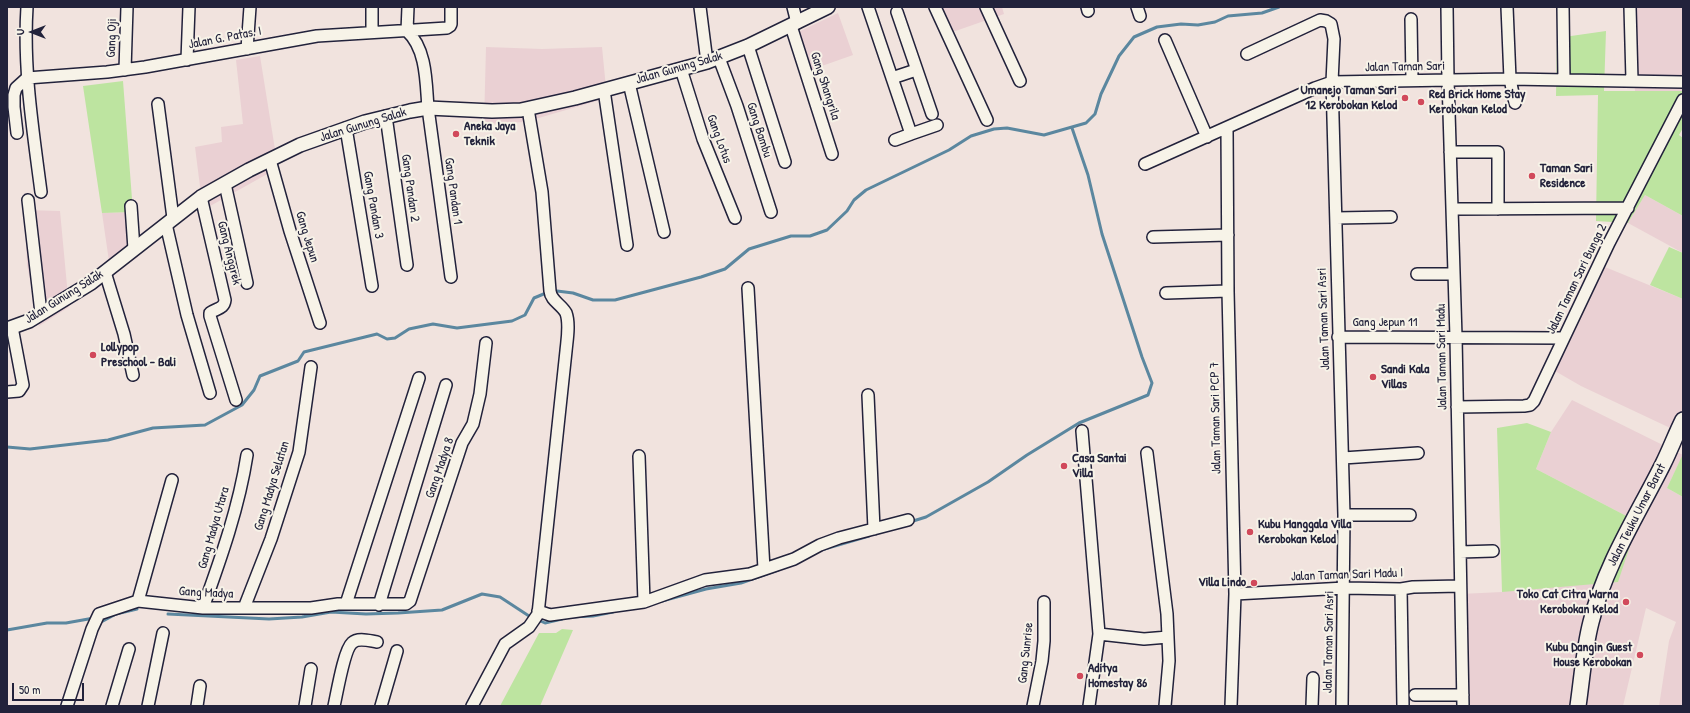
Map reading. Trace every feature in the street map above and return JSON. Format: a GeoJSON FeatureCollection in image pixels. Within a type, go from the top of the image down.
{"type":"FeatureCollection","features":[{"type":"Feature","properties":{"kind":"main road","name":"Jalan Teuku Umar Barat"},"geometry":{"type":"LineString","coordinates":[[1578,706],[1591,622],[1598,597],[1623,538],[1663,464],[1683,420]]}},
{"type":"Feature","properties":{"kind":"street"},"geometry":{"type":"LineString","coordinates":[[27,7],[25,52],[41,192]]}},
{"type":"Feature","properties":{"kind":"street","name":"Gang Oji"},"geometry":{"type":"LineString","coordinates":[[124,70],[126,7]]}},
{"type":"Feature","properties":{"kind":"street"},"geometry":{"type":"LineString","coordinates":[[187,60],[189,7]]}},
{"type":"Feature","properties":{"kind":"street"},"geometry":{"type":"LineString","coordinates":[[247,49],[250,7]]}},
{"type":"Feature","properties":{"kind":"street"},"geometry":{"type":"LineString","coordinates":[[372,7],[372,32]]}},
{"type":"Feature","properties":{"kind":"street"},"geometry":{"type":"LineString","coordinates":[[408,7],[407,31],[414,39],[422,58],[426,81],[428,108]]}},
{"type":"Feature","properties":{"kind":"street","name":"Jalan G. Patas. I"},"geometry":{"type":"LineString","coordinates":[[27,78],[124,70],[317,36],[449,27],[451,22],[450,7]]}},
{"type":"Feature","properties":{"kind":"street","name":"Gang Bambu"},"geometry":{"type":"LineString","coordinates":[[700,7],[713,60],[737,106],[771,212]]}},
{"type":"Feature","properties":{"kind":"street","name":"Gang Shangrila"},"geometry":{"type":"LineString","coordinates":[[793,7],[794,24],[832,154]]}},
{"type":"Feature","properties":{"kind":"street","name":"Jalan Gunung Salak"},"geometry":{"type":"LineString","coordinates":[[10,328],[29,320],[91,283],[201,197],[284,152],[346,128],[386,116],[428,108],[492,111],[528,109],[604,90],[713,60],[748,46],[828,7]]}},
{"type":"Feature","properties":{"kind":"street"},"geometry":{"type":"LineString","coordinates":[[868,7],[911,134]]}},
{"type":"Feature","properties":{"kind":"street"},"geometry":{"type":"LineString","coordinates":[[935,7],[987,120]]}},
{"type":"Feature","properties":{"kind":"street"},"geometry":{"type":"LineString","coordinates":[[986,7],[1020,81]]}},
{"type":"Feature","properties":{"kind":"street","name":"Jalan Taman Sari Madu"},"geometry":{"type":"LineString","coordinates":[[1448,7],[1448,80],[1456,337],[1463,701]]}},
{"type":"Feature","properties":{"kind":"street"},"geometry":{"type":"LineString","coordinates":[[1507,7],[1510,79],[1515,103]]}},
{"type":"Feature","properties":{"kind":"street"},"geometry":{"type":"LineString","coordinates":[[1563,7],[1564,80]]}},
{"type":"Feature","properties":{"kind":"street"},"geometry":{"type":"LineString","coordinates":[[1630,7],[1632,80]]}},
{"type":"Feature","properties":{"kind":"street"},"geometry":{"type":"LineString","coordinates":[[897,12],[932,114]]}},
{"type":"Feature","properties":{"kind":"street"},"geometry":{"type":"LineString","coordinates":[[1411,19],[1412,80]]}},
{"type":"Feature","properties":{"kind":"street","name":"Jalan Taman Sari Asri"},"geometry":{"type":"LineString","coordinates":[[1247,54],[1320,20],[1331,24],[1334,39],[1332,82],[1344,515],[1345,588],[1342,706]]}},
{"type":"Feature","properties":{"kind":"street"},"geometry":{"type":"LineString","coordinates":[[1165,40],[1207,137]]}},
{"type":"Feature","properties":{"kind":"street"},"geometry":{"type":"LineString","coordinates":[[748,46],[785,162]]}},
{"type":"Feature","properties":{"kind":"street","name":"Gang Lotus"},"geometry":{"type":"LineString","coordinates":[[681,69],[703,139],[735,218]]}},
{"type":"Feature","properties":{"kind":"street"},"geometry":{"type":"LineString","coordinates":[[892,78],[916,70]]}},
{"type":"Feature","properties":{"kind":"street"},"geometry":{"type":"LineString","coordinates":[[17,133],[14,95],[16,88],[27,78]]}},
{"type":"Feature","properties":{"kind":"street","name":"Jalan Taman Sari"},"geometry":{"type":"LineString","coordinates":[[1145,164],[1227,129],[1315,88],[1332,82],[1510,79],[1683,82]]}},
{"type":"Feature","properties":{"kind":"street"},"geometry":{"type":"LineString","coordinates":[[629,83],[664,232]]}},
{"type":"Feature","properties":{"kind":"street"},"geometry":{"type":"LineString","coordinates":[[604,90],[627,245]]}},
{"type":"Feature","properties":{"kind":"street","name":"Jalan Taman Sari Bunga 2"},"geometry":{"type":"LineString","coordinates":[[1457,407],[1524,406],[1532,404],[1563,338],[1683,100]]}},
{"type":"Feature","properties":{"kind":"street"},"geometry":{"type":"LineString","coordinates":[[158,104],[170,221],[186,315],[210,393]]}},
{"type":"Feature","properties":{"kind":"street","name":"Gang Pandan 1"},"geometry":{"type":"LineString","coordinates":[[428,108],[451,277]]}},
{"type":"Feature","properties":{"kind":"street"},"geometry":{"type":"LineString","coordinates":[[472,706],[505,644],[529,627],[536,616],[566,352],[566,314],[561,306],[550,296],[542,192],[528,109]]}},
{"type":"Feature","properties":{"kind":"street","name":"Gang Pandan 2"},"geometry":{"type":"LineString","coordinates":[[386,116],[407,265]]}},
{"type":"Feature","properties":{"kind":"street"},"geometry":{"type":"LineString","coordinates":[[895,140],[937,125]]}},
{"type":"Feature","properties":{"kind":"street","name":"Gang Pandan 3"},"geometry":{"type":"LineString","coordinates":[[346,128],[372,286]]}},
{"type":"Feature","properties":{"kind":"street","name":"Jalan Taman Sari PCP 7"},"geometry":{"type":"LineString","coordinates":[[1227,129],[1228,291],[1235,594],[1231,706]]}},
{"type":"Feature","properties":{"kind":"street"},"geometry":{"type":"LineString","coordinates":[[1450,152],[1498,152],[1498,209]]}},
{"type":"Feature","properties":{"kind":"street","name":"Gang Jepun"},"geometry":{"type":"LineString","coordinates":[[270,160],[290,231],[320,323]]}},
{"type":"Feature","properties":{"kind":"street","name":"Gang Anggrek"},"geometry":{"type":"LineString","coordinates":[[225,184],[247,283]]}},
{"type":"Feature","properties":{"kind":"street","name":"Gang Anggrek"},"geometry":{"type":"LineString","coordinates":[[201,197],[225,300],[225,304],[221,308],[210,313],[210,316],[236,400]]}},
{"type":"Feature","properties":{"kind":"street"},"geometry":{"type":"LineString","coordinates":[[28,200],[41,313]]}},
{"type":"Feature","properties":{"kind":"street"},"geometry":{"type":"LineString","coordinates":[[131,206],[134,248]]}},
{"type":"Feature","properties":{"kind":"street"},"geometry":{"type":"LineString","coordinates":[[1452,209],[1628,208]]}},
{"type":"Feature","properties":{"kind":"street"},"geometry":{"type":"LineString","coordinates":[[1336,218],[1391,217]]}},
{"type":"Feature","properties":{"kind":"street"},"geometry":{"type":"LineString","coordinates":[[1153,237],[1228,235]]}},
{"type":"Feature","properties":{"kind":"street"},"geometry":{"type":"LineString","coordinates":[[105,272],[124,334],[133,375]]}},
{"type":"Feature","properties":{"kind":"street"},"geometry":{"type":"LineString","coordinates":[[1417,274],[1454,274]]}},
{"type":"Feature","properties":{"kind":"street"},"geometry":{"type":"LineString","coordinates":[[748,288],[764,569]]}},
{"type":"Feature","properties":{"kind":"street"},"geometry":{"type":"LineString","coordinates":[[1166,293],[1228,291]]}},
{"type":"Feature","properties":{"kind":"street"},"geometry":{"type":"LineString","coordinates":[[7,392],[19,391],[22,385],[10,328]]}},
{"type":"Feature","properties":{"kind":"street","name":"Gang Jepun 11"},"geometry":{"type":"LineString","coordinates":[[1338,337],[1563,338]]}},
{"type":"Feature","properties":{"kind":"street","name":"Gang Madya 8"},"geometry":{"type":"LineString","coordinates":[[410,601],[462,443],[472,424],[480,394],[486,343]]}},
{"type":"Feature","properties":{"kind":"street","name":"Gang Madya Selatan"},"geometry":{"type":"LineString","coordinates":[[244,608],[271,539],[299,452],[311,367]]}},
{"type":"Feature","properties":{"kind":"street"},"geometry":{"type":"LineString","coordinates":[[346,604],[419,378]]}},
{"type":"Feature","properties":{"kind":"street"},"geometry":{"type":"LineString","coordinates":[[379,605],[446,385]]}},
{"type":"Feature","properties":{"kind":"street"},"geometry":{"type":"LineString","coordinates":[[868,395],[874,530]]}},
{"type":"Feature","properties":{"kind":"street"},"geometry":{"type":"LineString","coordinates":[[1082,431],[1099,634],[1089,706]]}},
{"type":"Feature","properties":{"kind":"street"},"geometry":{"type":"LineString","coordinates":[[1147,453],[1167,614],[1169,661],[1165,706]]}},
{"type":"Feature","properties":{"kind":"street"},"geometry":{"type":"LineString","coordinates":[[1343,458],[1418,453]]}},
{"type":"Feature","properties":{"kind":"street","name":"Gang Madya Utara"},"geometry":{"type":"LineString","coordinates":[[204,608],[219,564],[235,508],[247,455]]}},
{"type":"Feature","properties":{"kind":"street"},"geometry":{"type":"LineString","coordinates":[[639,456],[644,602]]}},
{"type":"Feature","properties":{"kind":"street"},"geometry":{"type":"LineString","coordinates":[[138,601],[172,480]]}},
{"type":"Feature","properties":{"kind":"street"},"geometry":{"type":"LineString","coordinates":[[1344,515],[1410,515]]}},
{"type":"Feature","properties":{"kind":"street"},"geometry":{"type":"LineString","coordinates":[[536,616],[644,602],[705,580],[745,575],[794,559],[820,545],[839,538],[908,520]]}},
{"type":"Feature","properties":{"kind":"street"},"geometry":{"type":"LineString","coordinates":[[1460,552],[1493,551]]}},
{"type":"Feature","properties":{"kind":"street","name":"Jalan Taman Sari Madu I"},"geometry":{"type":"LineString","coordinates":[[1235,594],[1345,588],[1401,590],[1413,587],[1460,586]]}},
{"type":"Feature","properties":{"kind":"street"},"geometry":{"type":"LineString","coordinates":[[1401,590],[1403,706]]}},
{"type":"Feature","properties":{"kind":"street","name":"Gang Madya"},"geometry":{"type":"LineString","coordinates":[[67,706],[92,629],[99,614],[138,601],[204,608],[311,608],[346,604],[406,604],[410,601]]}},
{"type":"Feature","properties":{"kind":"street","name":"Gang Sunrise"},"geometry":{"type":"LineString","coordinates":[[1033,706],[1042,661],[1044,641],[1044,602]]}},
{"type":"Feature","properties":{"kind":"street"},"geometry":{"type":"LineString","coordinates":[[148,706],[163,633]]}},
{"type":"Feature","properties":{"kind":"street"},"geometry":{"type":"LineString","coordinates":[[1099,634],[1144,639],[1168,638]]}},
{"type":"Feature","properties":{"kind":"street"},"geometry":{"type":"LineString","coordinates":[[334,706],[347,650],[353,642],[360,640],[377,642]]}},
{"type":"Feature","properties":{"kind":"street"},"geometry":{"type":"LineString","coordinates":[[112,706],[129,648]]}},
{"type":"Feature","properties":{"kind":"street"},"geometry":{"type":"LineString","coordinates":[[381,706],[397,651]]}},
{"type":"Feature","properties":{"kind":"street"},"geometry":{"type":"LineString","coordinates":[[305,706],[311,668]]}},
{"type":"Feature","properties":{"kind":"street"},"geometry":{"type":"LineString","coordinates":[[1312,706],[1314,678]]}},
{"type":"Feature","properties":{"kind":"street"},"geometry":{"type":"LineString","coordinates":[[197,706],[200,686]]}},
{"type":"Feature","properties":{"kind":"street"},"geometry":{"type":"LineString","coordinates":[[1415,695],[1463,701]]}},
{"type":"Feature","properties":{"kind":"shaded area"},"geometry":{"type":"Polygon","coordinates":[[[936,7],[1002,7],[1004,14],[947,34],[936,7]]]}},
{"type":"Feature","properties":{"kind":"shaded area"},"geometry":{"type":"Polygon","coordinates":[[[1630,7],[1683,7],[1683,91],[1635,91],[1630,7]]]}},
{"type":"Feature","properties":{"kind":"shaded area"},"geometry":{"type":"Polygon","coordinates":[[[838,13],[853,55],[802,73],[788,37],[838,13]]]}},
{"type":"Feature","properties":{"kind":"shaded area"},"geometry":{"type":"Polygon","coordinates":[[[486,47],[542,49],[602,47],[607,98],[525,122],[484,124],[486,47]]]}},
{"type":"Feature","properties":{"kind":"shaded area"},"geometry":{"type":"Polygon","coordinates":[[[260,56],[278,168],[203,210],[195,147],[222,142],[221,127],[243,124],[236,60],[260,56]]]}},
{"type":"Feature","properties":{"kind":"shaded area"},"geometry":{"type":"Polygon","coordinates":[[[1645,195],[1683,216],[1683,253],[1628,223],[1645,195]]]}},
{"type":"Feature","properties":{"kind":"shaded area"},"geometry":{"type":"Polygon","coordinates":[[[25,210],[60,211],[69,307],[39,326],[27,265],[25,210]]]}},
{"type":"Feature","properties":{"kind":"shaded area"},"geometry":{"type":"Polygon","coordinates":[[[133,212],[138,257],[111,275],[102,213],[133,212]]]}},
{"type":"Feature","properties":{"kind":"shaded area"},"geometry":{"type":"Polygon","coordinates":[[[1605,267],[1683,299],[1683,434],[1581,386],[1555,371],[1587,291],[1602,268],[1605,267]]]}},
{"type":"Feature","properties":{"kind":"shaded area"},"geometry":{"type":"Polygon","coordinates":[[[1572,400],[1683,455],[1667,488],[1683,497],[1683,706],[1659,706],[1669,641],[1676,622],[1646,608],[1623,706],[1465,706],[1460,594],[1502,592],[1638,522],[1536,469],[1551,432],[1572,400]]]}},
{"type":"Feature","properties":{"kind":"green space"},"geometry":{"type":"Polygon","coordinates":[[[1606,31],[1604,91],[1683,91],[1683,128],[1679,135],[1683,138],[1683,216],[1645,195],[1628,223],[1596,221],[1598,95],[1556,96],[1557,38],[1606,31]]]}},
{"type":"Feature","properties":{"kind":"green space"},"geometry":{"type":"Polygon","coordinates":[[[123,81],[133,212],[102,213],[83,86],[123,81]]]}},
{"type":"Feature","properties":{"kind":"green space"},"geometry":{"type":"Polygon","coordinates":[[[1669,247],[1683,253],[1683,299],[1650,285],[1669,247]]]}},
{"type":"Feature","properties":{"kind":"green space"},"geometry":{"type":"Polygon","coordinates":[[[1527,423],[1551,432],[1536,469],[1638,522],[1618,582],[1502,592],[1497,428],[1527,423]]]}},
{"type":"Feature","properties":{"kind":"green space"},"geometry":{"type":"Polygon","coordinates":[[[1683,454],[1683,497],[1667,488],[1683,454]]]}},
{"type":"Feature","properties":{"kind":"green space"},"geometry":{"type":"Polygon","coordinates":[[[562,629],[573,630],[540,706],[500,706],[539,633],[556,633],[562,629]]]}},
{"type":"Feature","properties":{"kind":"waterway"},"geometry":{"type":"LineString","coordinates":[[557,291],[573,293],[593,300],[615,300],[725,269],[749,249],[791,236],[810,236],[827,230],[847,211],[854,200],[866,190],[949,150],[971,136],[994,129],[1007,128],[1044,135],[1086,123],[1095,114],[1101,94],[1119,56],[1134,37],[1157,27],[1181,24],[1198,25],[1215,22],[1228,16],[1262,13],[1279,7]]}},
{"type":"Feature","properties":{"kind":"waterway"},"geometry":{"type":"LineString","coordinates":[[910,522],[926,517],[988,482],[1027,455],[1079,423],[1148,395],[1152,383],[1142,357],[1102,234],[1088,175],[1072,128]]}},
{"type":"Feature","properties":{"kind":"waterway"},"geometry":{"type":"LineString","coordinates":[[7,447],[30,449],[108,440],[153,428],[205,425],[242,405],[254,390],[260,376],[298,361],[304,352],[377,334],[387,339],[395,338],[409,329],[433,324],[457,328],[512,321],[525,315],[534,298],[546,293]]}},
{"type":"Feature","properties":{"kind":"waterway"},"geometry":{"type":"LineString","coordinates":[[821,550],[869,536]]}},
{"type":"Feature","properties":{"kind":"waterway"},"geometry":{"type":"LineString","coordinates":[[662,601],[706,589],[741,583],[778,570]]}},
{"type":"Feature","properties":{"kind":"waterway"},"geometry":{"type":"LineString","coordinates":[[168,614],[269,619],[302,617],[331,612],[366,614],[398,613],[442,610],[482,594],[500,597],[529,616],[545,623],[562,619]]}},
{"type":"Feature","properties":{"kind":"waterway"},"geometry":{"type":"LineString","coordinates":[[99,620],[103,621],[116,614],[137,609]]}},
{"type":"Feature","properties":{"kind":"waterway"},"geometry":{"type":"LineString","coordinates":[[571,617],[593,616],[613,612]]}},
{"type":"Feature","properties":{"kind":"waterway"},"geometry":{"type":"LineString","coordinates":[[7,630],[47,623],[66,623],[94,618]]}},
{"type":"Feature","properties":{"kind":"place","name":"Umanejo Taman Sari 12 Kerobokan Kelod"},"geometry":{"type":"Point","coordinates":[1405,98]}},
{"type":"Feature","properties":{"kind":"place","name":"Red Brick Home Stay Kerobokan Kelod"},"geometry":{"type":"Point","coordinates":[1421,102]}},
{"type":"Feature","properties":{"kind":"place","name":"Aneka Jaya Teknik"},"geometry":{"type":"Point","coordinates":[456,134]}},
{"type":"Feature","properties":{"kind":"place","name":"Taman Sari Residence"},"geometry":{"type":"Point","coordinates":[1532,176]}},
{"type":"Feature","properties":{"kind":"place","name":"Lollypop Preschool - Bali"},"geometry":{"type":"Point","coordinates":[93,355]}},
{"type":"Feature","properties":{"kind":"place","name":"Sandi Kala Villas"},"geometry":{"type":"Point","coordinates":[1373,377]}},
{"type":"Feature","properties":{"kind":"place","name":"Casa Santai Villa"},"geometry":{"type":"Point","coordinates":[1064,466]}},
{"type":"Feature","properties":{"kind":"place","name":"Kubu Manggala Villa Kerobokan Kelod"},"geometry":{"type":"Point","coordinates":[1250,532]}},
{"type":"Feature","properties":{"kind":"place","name":"Villa Lindo"},"geometry":{"type":"Point","coordinates":[1254,583]}},
{"type":"Feature","properties":{"kind":"place","name":"Toko Cat Citra Warna Kerobokan Kelod"},"geometry":{"type":"Point","coordinates":[1626,602]}},
{"type":"Feature","properties":{"kind":"place","name":"Kubu Dangin Guest House Kerobokan"},"geometry":{"type":"Point","coordinates":[1640,655]}},
{"type":"Feature","properties":{"kind":"place","name":"Aditya Homestay 86"},"geometry":{"type":"Point","coordinates":[1080,676]}}]}
